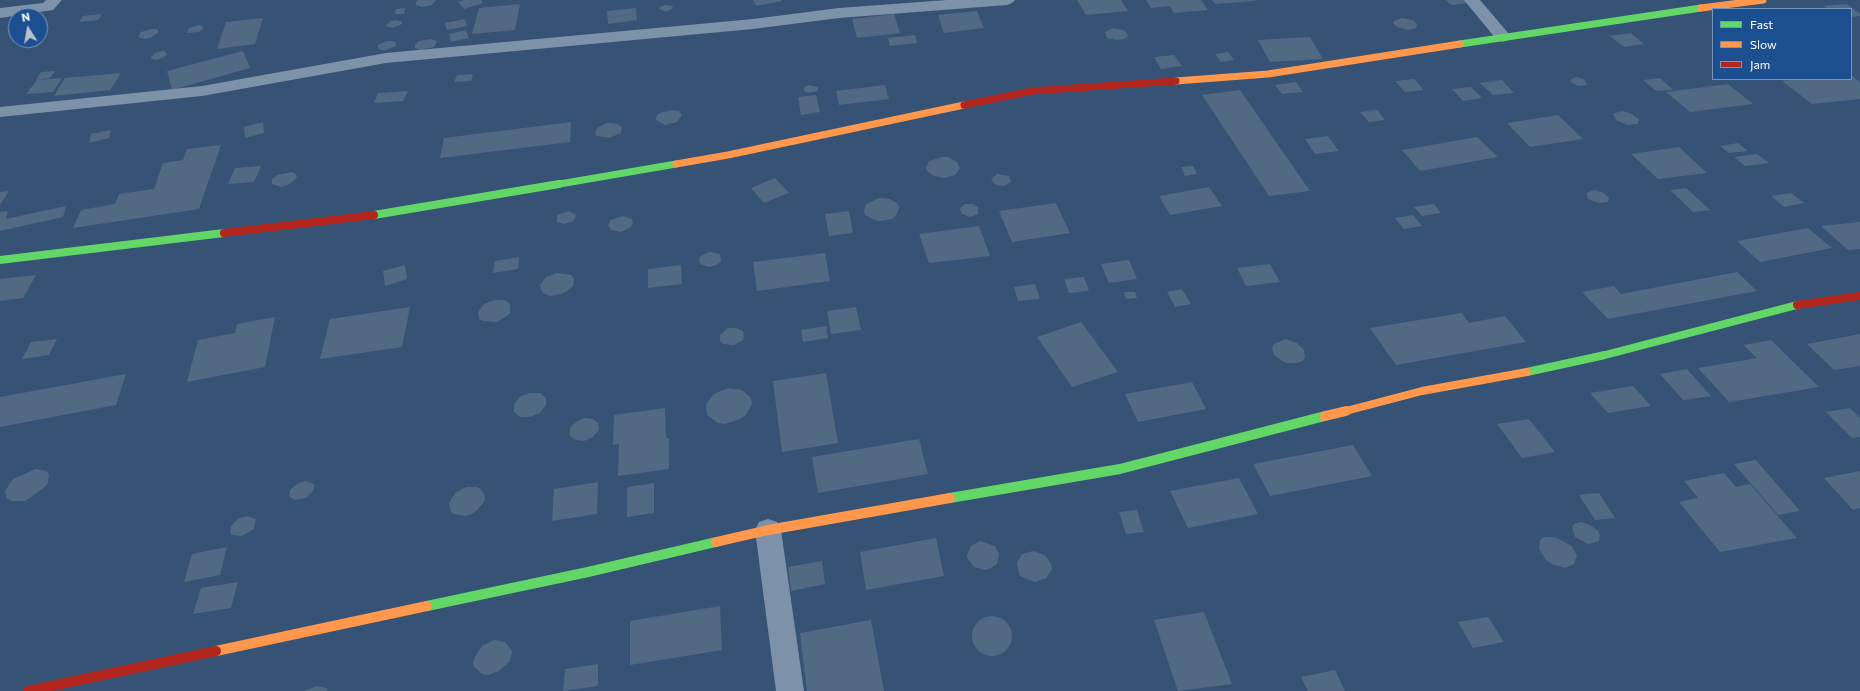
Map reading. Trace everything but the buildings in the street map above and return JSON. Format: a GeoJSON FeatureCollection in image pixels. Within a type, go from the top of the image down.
{"type":"FeatureCollection","features":[{"type":"Feature","properties":{"kind":"street"},"geometry":{"type":"LineString","coordinates":[[0,13],[48,7],[54,0]]}},
{"type":"Feature","properties":{"kind":"street"},"geometry":{"type":"LineString","coordinates":[[0,112],[202,91],[386,58],[754,24],[838,13],[1007,0]]}},
{"type":"Feature","properties":{"kind":"street"},"geometry":{"type":"LineString","coordinates":[[1472,0],[1503,37]]}},
{"type":"Feature","properties":{"kind":"street"},"geometry":{"type":"LineString","coordinates":[[0,260],[372,215],[728,155],[1032,91],[1268,74],[1654,14],[1763,0]]}},
{"type":"Feature","properties":{"kind":"street"},"geometry":{"type":"LineString","coordinates":[[28,691],[588,572],[768,530],[1120,469],[1422,391],[1536,370],[1605,355],[1792,306],[1860,296]]}},
{"type":"Feature","properties":{"kind":"street"},"geometry":{"type":"LineString","coordinates":[[768,530],[790,691]]}},
{"type":"Feature","properties":{"kind":"traffic: fast"},"geometry":{"type":"LineString","coordinates":[[1460,44],[1701,8]]}},
{"type":"Feature","properties":{"kind":"traffic: fast"},"geometry":{"type":"LineString","coordinates":[[374,215],[676,164]]}},
{"type":"Feature","properties":{"kind":"traffic: fast"},"geometry":{"type":"LineString","coordinates":[[0,260],[224,233]]}},
{"type":"Feature","properties":{"kind":"traffic: fast"},"geometry":{"type":"LineString","coordinates":[[1527,372],[1605,355],[1797,305]]}},
{"type":"Feature","properties":{"kind":"traffic: fast"},"geometry":{"type":"LineString","coordinates":[[950,498],[1120,469],[1325,416]]}},
{"type":"Feature","properties":{"kind":"traffic: fast"},"geometry":{"type":"LineString","coordinates":[[427,606],[588,572],[716,542]]}},
{"type":"Feature","properties":{"kind":"traffic: slow"},"geometry":{"type":"LineString","coordinates":[[1701,8],[1763,0]]}},
{"type":"Feature","properties":{"kind":"traffic: slow"},"geometry":{"type":"LineString","coordinates":[[1176,81],[1268,74],[1460,44]]}},
{"type":"Feature","properties":{"kind":"traffic: slow"},"geometry":{"type":"LineString","coordinates":[[676,164],[728,155],[964,105]]}},
{"type":"Feature","properties":{"kind":"traffic: slow"},"geometry":{"type":"LineString","coordinates":[[1325,416],[1422,391],[1527,372]]}},
{"type":"Feature","properties":{"kind":"traffic: slow"},"geometry":{"type":"LineString","coordinates":[[716,542],[768,530],[950,498]]}},
{"type":"Feature","properties":{"kind":"traffic: slow"},"geometry":{"type":"LineString","coordinates":[[216,651],[427,606]]}},
{"type":"Feature","properties":{"kind":"traffic: jam"},"geometry":{"type":"LineString","coordinates":[[964,105],[1032,91],[1176,81]]}},
{"type":"Feature","properties":{"kind":"traffic: jam"},"geometry":{"type":"LineString","coordinates":[[224,233],[374,215]]}},
{"type":"Feature","properties":{"kind":"traffic: jam"},"geometry":{"type":"LineString","coordinates":[[1797,305],[1860,296]]}},
{"type":"Feature","properties":{"kind":"traffic: jam"},"geometry":{"type":"LineString","coordinates":[[28,691],[216,651]]}}]}
